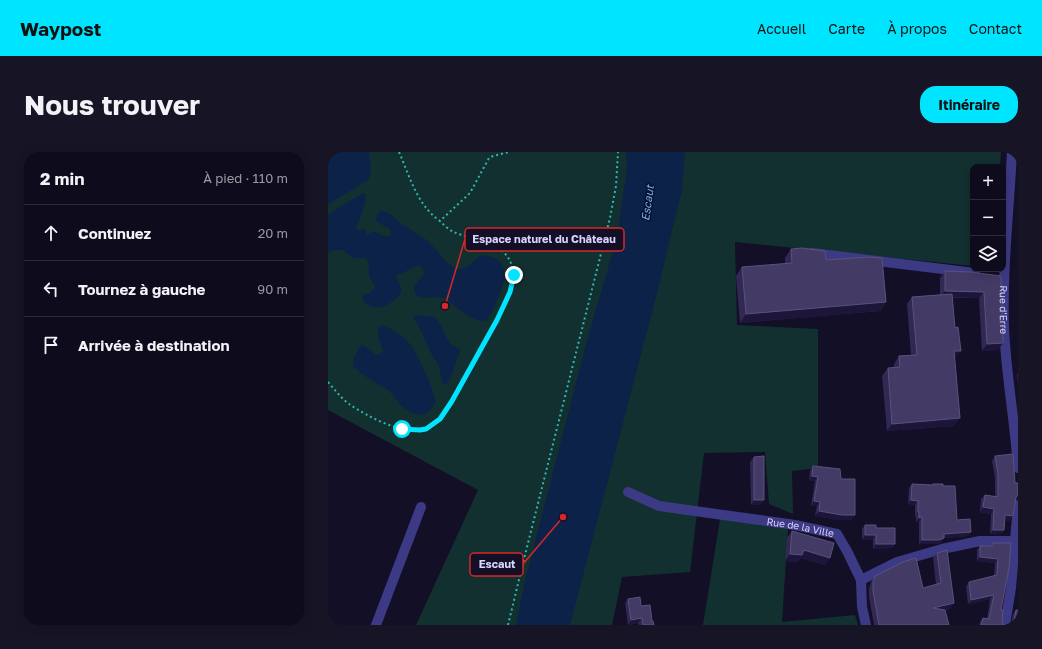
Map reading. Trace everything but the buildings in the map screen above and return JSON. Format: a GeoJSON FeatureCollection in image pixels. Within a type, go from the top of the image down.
{"type":"FeatureCollection","features":[{"type":"Feature","properties":{"kind":"street","name":"Rue d'Erre"},"geometry":{"type":"LineString","coordinates":[[1012,152],[1001,276],[1004,307],[1005,354],[1018,468]]}},
{"type":"Feature","properties":{"kind":"street"},"geometry":{"type":"LineString","coordinates":[[805,252],[982,274]]}},
{"type":"Feature","properties":{"kind":"street","name":"Rue de la Ville"},"geometry":{"type":"LineString","coordinates":[[628,492],[659,506],[796,525],[837,534],[861,580]]}},
{"type":"Feature","properties":{"kind":"street"},"geometry":{"type":"LineString","coordinates":[[1005,625],[1011,588],[1018,505]]}},
{"type":"Feature","properties":{"kind":"street"},"geometry":{"type":"LineString","coordinates":[[376,625],[421,507]]}},
{"type":"Feature","properties":{"kind":"street"},"geometry":{"type":"LineString","coordinates":[[866,625],[862,607],[861,580],[897,562],[942,549],[980,541],[1014,541]]}},
{"type":"Feature","properties":{"kind":"path"},"geometry":{"type":"LineString","coordinates":[[328,382],[349,404],[389,425],[402,429],[426,429],[435,423],[452,401],[497,320],[510,292],[514,275],[510,260],[503,252],[487,243],[452,231],[432,216],[420,199],[399,152]]}},
{"type":"Feature","properties":{"kind":"path"},"geometry":{"type":"LineString","coordinates":[[440,222],[470,193],[489,158],[509,152]]}},
{"type":"Feature","properties":{"kind":"path"},"geometry":{"type":"LineString","coordinates":[[508,625],[610,218],[616,186],[618,152]]}},
{"type":"Feature","properties":{"kind":"green space"},"geometry":{"type":"Polygon","coordinates":[[[328,152],[1001,152],[1000,164],[970,164],[970,266],[735,242],[737,325],[818,329],[818,468],[792,471],[793,514],[769,504],[765,452],[704,453],[690,572],[622,577],[612,625],[416,625],[478,490],[328,410],[328,152]]]}},
{"type":"Feature","properties":{"kind":"green space"},"geometry":{"type":"Polygon","coordinates":[[[720,519],[788,529],[782,622],[855,615],[858,625],[703,625],[720,519]]]}},
{"type":"Feature","properties":{"kind":"water"},"geometry":{"type":"Polygon","coordinates":[[[328,152],[369,152],[371,167],[367,181],[328,204],[328,152]]]}},
{"type":"Feature","properties":{"kind":"water"},"geometry":{"type":"Polygon","coordinates":[[[626,152],[685,152],[682,190],[655,301],[570,625],[516,625],[525,581],[589,333],[617,238],[627,168],[626,152]]]}},
{"type":"Feature","properties":{"kind":"water"},"geometry":{"type":"Polygon","coordinates":[[[363,193],[366,195],[356,228],[357,231],[365,228],[366,235],[374,231],[383,236],[389,236],[391,234],[390,229],[379,223],[376,218],[380,211],[387,212],[428,241],[448,263],[456,269],[466,267],[480,256],[491,257],[500,262],[503,266],[504,272],[503,284],[488,319],[482,321],[472,318],[441,297],[424,298],[417,296],[414,290],[415,285],[424,275],[423,269],[419,265],[396,276],[401,287],[398,297],[384,307],[372,307],[366,304],[363,295],[370,293],[375,287],[370,277],[368,261],[364,257],[355,258],[343,250],[334,250],[328,253],[328,215],[363,193]]]}},
{"type":"Feature","properties":{"kind":"water"},"geometry":{"type":"Polygon","coordinates":[[[417,315],[433,316],[441,325],[450,343],[461,350],[446,385],[442,382],[439,365],[433,357],[418,325],[413,318],[417,315]]]}},
{"type":"Feature","properties":{"kind":"water"},"geometry":{"type":"Polygon","coordinates":[[[382,325],[397,333],[410,344],[421,364],[436,401],[433,407],[425,414],[416,414],[406,409],[391,392],[368,378],[353,366],[354,357],[362,345],[376,355],[383,351],[378,336],[378,327],[382,325]]]}},
{"type":"Feature","properties":{"kind":"place","name":"Espace naturel du Château"},"geometry":{"type":"Point","coordinates":[445,306]}},
{"type":"Feature","properties":{"kind":"place","name":"Escaut"},"geometry":{"type":"Point","coordinates":[563,517]}},
{"type":"Feature","properties":{"kind":"route"},"geometry":{"type":"LineString","coordinates":[[402,429],[426,429],[440,419],[452,401],[497,320],[510,292],[514,275]]}}]}
